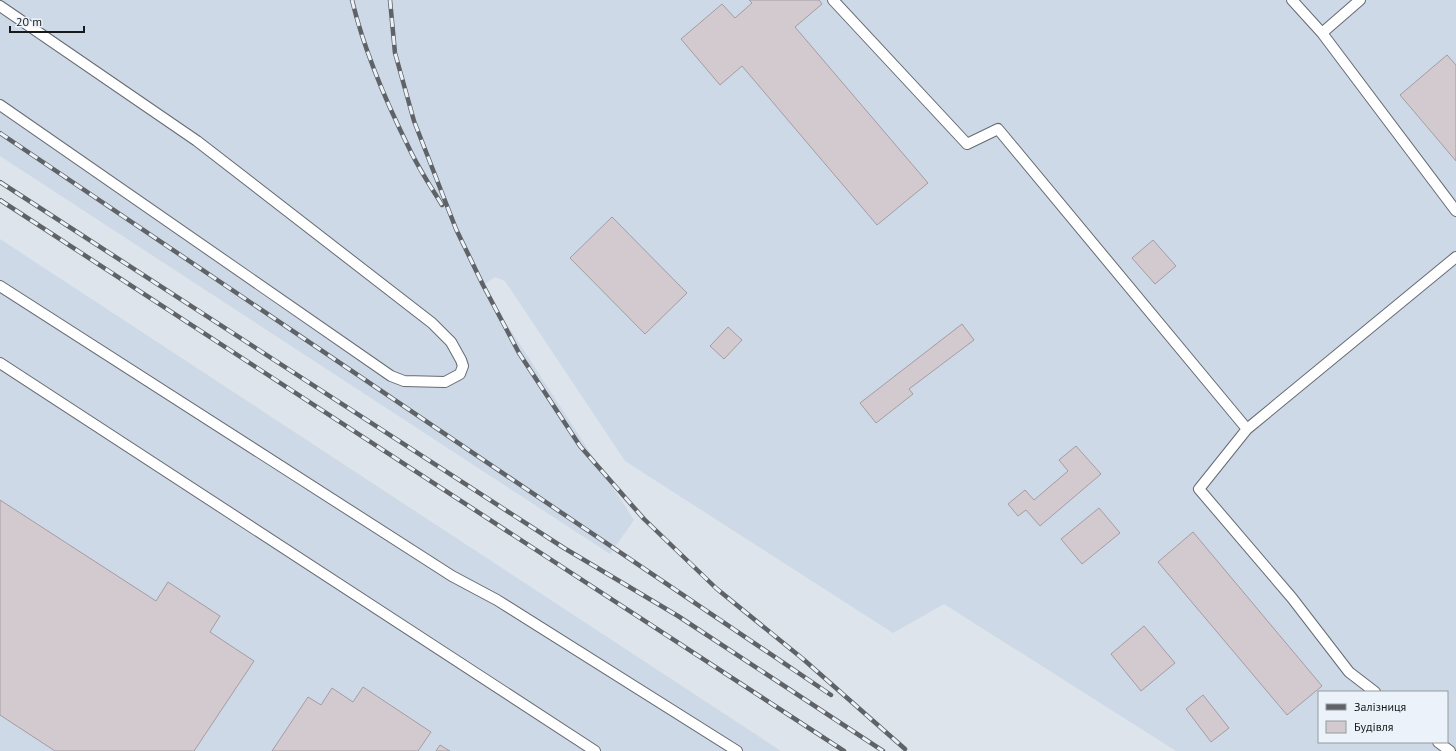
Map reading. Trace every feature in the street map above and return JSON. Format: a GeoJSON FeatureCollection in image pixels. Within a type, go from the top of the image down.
{"type":"FeatureCollection","features":[{"type":"Feature","properties":{"kind":"lane"},"geometry":{"type":"LineString","coordinates":[[833,0],[967,144],[998,129],[1247,429]]}},
{"type":"Feature","properties":{"kind":"lane"},"geometry":{"type":"LineString","coordinates":[[1292,0],[1322,33],[1456,211]]}},
{"type":"Feature","properties":{"kind":"lane"},"geometry":{"type":"LineString","coordinates":[[1322,33],[1360,0]]}},
{"type":"Feature","properties":{"kind":"lane"},"geometry":{"type":"LineString","coordinates":[[0,6],[198,141],[432,323],[451,342],[461,360],[463,366],[460,374],[445,382],[404,381],[392,376],[0,105]]}},
{"type":"Feature","properties":{"kind":"lane"},"geometry":{"type":"LineString","coordinates":[[1374,691],[1349,672],[1292,598],[1199,489],[1247,429],[1456,257]]}},
{"type":"Feature","properties":{"kind":"lane"},"geometry":{"type":"LineString","coordinates":[[0,286],[452,576],[497,600],[737,751]]}},
{"type":"Feature","properties":{"kind":"lane"},"geometry":{"type":"LineString","coordinates":[[0,362],[595,751]]}},
{"type":"Feature","properties":{"kind":"lane"},"geometry":{"type":"LineString","coordinates":[[1439,743],[1450,751]]}},
{"type":"Feature","properties":{"kind":"shaded area"},"geometry":{"type":"Polygon","coordinates":[[[0,0],[1456,0],[1456,751],[1176,751],[944,604],[893,633],[625,461],[505,281],[495,277],[482,286],[634,520],[610,554],[0,156],[0,0]]]}},
{"type":"Feature","properties":{"kind":"shaded area"},"geometry":{"type":"Polygon","coordinates":[[[0,239],[781,751],[0,751],[0,239]]]}},
{"type":"Feature","properties":{"kind":"building"},"geometry":{"type":"Polygon","coordinates":[[[749,0],[819,0],[822,4],[795,27],[928,183],[877,225],[742,66],[720,85],[681,39],[722,4],[735,18],[752,3],[749,0]]]}},
{"type":"Feature","properties":{"kind":"building"},"geometry":{"type":"Polygon","coordinates":[[[1447,55],[1456,65],[1456,161],[1400,95],[1447,55]]]}},
{"type":"Feature","properties":{"kind":"building"},"geometry":{"type":"Polygon","coordinates":[[[612,217],[687,293],[645,334],[570,258],[612,217]]]}},
{"type":"Feature","properties":{"kind":"building"},"geometry":{"type":"Polygon","coordinates":[[[1153,240],[1176,266],[1155,284],[1132,258],[1153,240]]]}},
{"type":"Feature","properties":{"kind":"building"},"geometry":{"type":"Polygon","coordinates":[[[962,324],[974,340],[909,389],[913,394],[876,423],[860,403],[962,324]]]}},
{"type":"Feature","properties":{"kind":"building"},"geometry":{"type":"Polygon","coordinates":[[[728,327],[742,340],[724,359],[710,346],[728,327]]]}},
{"type":"Feature","properties":{"kind":"building"},"geometry":{"type":"Polygon","coordinates":[[[1076,446],[1101,474],[1040,526],[1026,510],[1018,516],[1008,504],[1025,490],[1034,500],[1068,471],[1059,460],[1076,446]]]}},
{"type":"Feature","properties":{"kind":"building"},"geometry":{"type":"Polygon","coordinates":[[[0,500],[156,601],[168,582],[220,616],[210,632],[254,661],[194,751],[55,751],[0,715],[0,500]]]}},
{"type":"Feature","properties":{"kind":"building"},"geometry":{"type":"Polygon","coordinates":[[[1099,508],[1120,533],[1082,564],[1061,539],[1099,508]]]}},
{"type":"Feature","properties":{"kind":"building"},"geometry":{"type":"Polygon","coordinates":[[[1193,532],[1322,686],[1287,715],[1158,562],[1193,532]]]}},
{"type":"Feature","properties":{"kind":"building"},"geometry":{"type":"Polygon","coordinates":[[[1144,626],[1175,663],[1141,691],[1111,654],[1144,626]]]}},
{"type":"Feature","properties":{"kind":"building"},"geometry":{"type":"Polygon","coordinates":[[[363,687],[431,732],[418,751],[272,751],[308,697],[321,705],[332,688],[353,702],[363,687]]]}},
{"type":"Feature","properties":{"kind":"building"},"geometry":{"type":"Polygon","coordinates":[[[1203,695],[1229,728],[1211,742],[1186,709],[1203,695]]]}},
{"type":"Feature","properties":{"kind":"building"},"geometry":{"type":"Polygon","coordinates":[[[440,745],[450,751],[436,751],[440,745]]]}},
{"type":"Feature","properties":{"kind":"railway"},"geometry":{"type":"LineString","coordinates":[[352,0],[363,38],[385,96],[414,157],[442,205]]}},
{"type":"Feature","properties":{"kind":"railway"},"geometry":{"type":"LineString","coordinates":[[390,0],[395,53],[414,121],[456,229],[483,285],[519,353],[580,446],[644,519],[717,589],[803,659],[905,749]]}},
{"type":"Feature","properties":{"kind":"railway"},"geometry":{"type":"LineString","coordinates":[[0,133],[831,695]]}},
{"type":"Feature","properties":{"kind":"railway"},"geometry":{"type":"LineString","coordinates":[[0,182],[564,548],[678,616],[883,751]]}},
{"type":"Feature","properties":{"kind":"railway"},"geometry":{"type":"LineString","coordinates":[[0,200],[844,751]]}}]}
